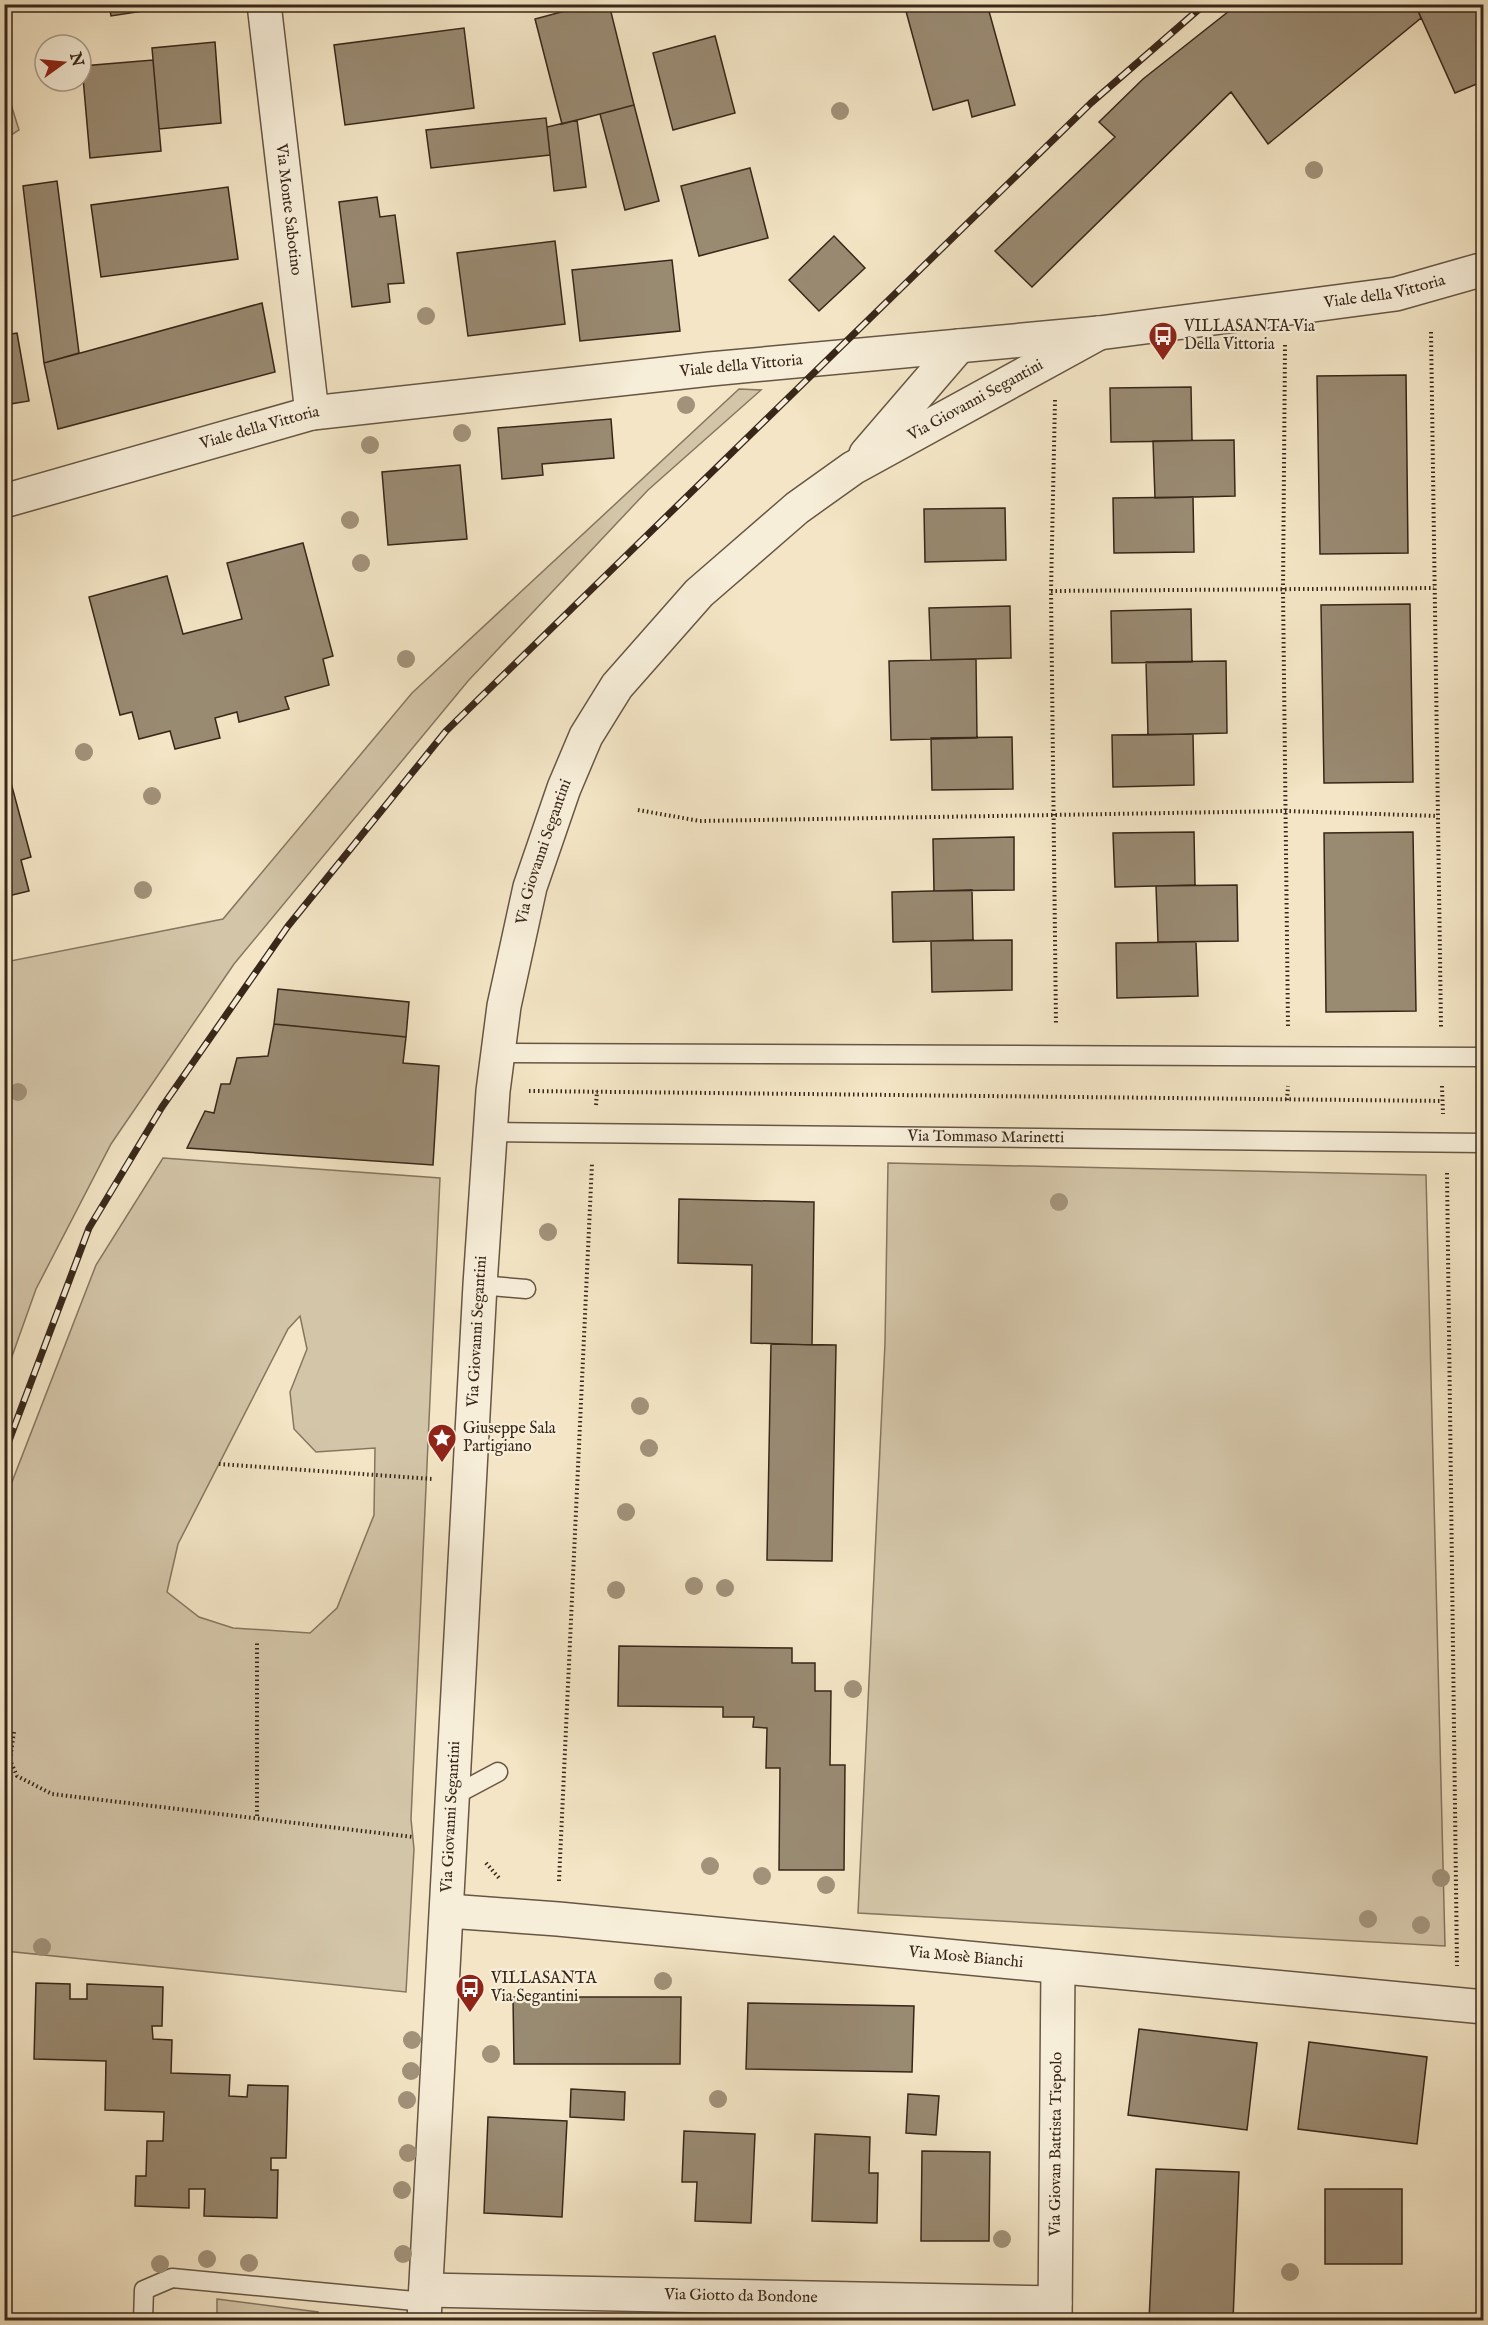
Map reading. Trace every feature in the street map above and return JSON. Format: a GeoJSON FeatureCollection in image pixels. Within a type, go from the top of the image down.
{"type":"FeatureCollection","features":[{"type":"Feature","properties":{"kind":"street","name":"Via Monte Sabotino"},"geometry":{"type":"LineString","coordinates":[[264,4],[312,413]]}},
{"type":"Feature","properties":{"kind":"street","name":"Viale della Vittoria"},"geometry":{"type":"LineString","coordinates":[[4,501],[312,413],[710,369],[1099,333],[1386,296],[1484,269]]}},
{"type":"Feature","properties":{"kind":"street","name":"Via Giovanni Segantini"},"geometry":{"type":"LineString","coordinates":[[425,2304],[480,1285],[493,1091],[497,1053],[530,887],[564,788],[586,736],[617,686],[699,593],[798,508],[853,468],[1099,333]]}},
{"type":"Feature","properties":{"kind":"street","name":"Via Giovanni Segantini"},"geometry":{"type":"LineString","coordinates":[[853,468],[958,346]]}},
{"type":"Feature","properties":{"kind":"street","name":"Via Mosè Bianchi"},"geometry":{"type":"LineString","coordinates":[[448,1911],[558,1919],[1484,2007]]}},
{"type":"Feature","properties":{"kind":"street","name":"Via Giovan Battista Tiepolo"},"geometry":{"type":"LineString","coordinates":[[1055,2312],[1058,1967]]}},
{"type":"Feature","properties":{"kind":"street","name":"Via Giotto da Bondone"},"geometry":{"type":"LineString","coordinates":[[425,2304],[1055,2312]]}},
{"type":"Feature","properties":{"kind":"lane"},"geometry":{"type":"LineString","coordinates":[[497,1053],[1484,1057]]}},
{"type":"Feature","properties":{"kind":"lane","name":"Via Tommaso Marinetti"},"geometry":{"type":"LineString","coordinates":[[490,1132],[593,1135],[1484,1143]]}},
{"type":"Feature","properties":{"kind":"lane"},"geometry":{"type":"LineString","coordinates":[[480,1285],[525,1289]]}},
{"type":"Feature","properties":{"kind":"lane"},"geometry":{"type":"LineString","coordinates":[[453,1796],[498,1772]]}},
{"type":"Feature","properties":{"kind":"lane"},"geometry":{"type":"LineString","coordinates":[[143,2320],[144,2290],[172,2278],[425,2304]]}},
{"type":"Feature","properties":{"kind":"path"},"geometry":{"type":"LineString","coordinates":[[1285,338],[1283,591],[1287,1100]]}},
{"type":"Feature","properties":{"kind":"path"},"geometry":{"type":"LineString","coordinates":[[1056,393],[1051,591],[1056,1096]]}},
{"type":"Feature","properties":{"kind":"path"},"geometry":{"type":"LineString","coordinates":[[1051,591],[1283,591],[1434,588]]}},
{"type":"Feature","properties":{"kind":"path"},"geometry":{"type":"LineString","coordinates":[[638,810],[700,821],[1054,817],[1286,811],[1438,816]]}},
{"type":"Feature","properties":{"kind":"path"},"geometry":{"type":"LineString","coordinates":[[493,1091],[597,1090],[1442,1101]]}},
{"type":"Feature","properties":{"kind":"path"},"geometry":{"type":"LineString","coordinates":[[558,1919],[593,1135],[597,1090]]}},
{"type":"Feature","properties":{"kind":"path"},"geometry":{"type":"LineString","coordinates":[[219,1464],[470,1481]]}},
{"type":"Feature","properties":{"kind":"path"},"geometry":{"type":"LineString","coordinates":[[256,1816],[257,1642]]}},
{"type":"Feature","properties":{"kind":"path"},"geometry":{"type":"LineString","coordinates":[[14,1732],[10,1760],[16,1776],[52,1794],[256,1816],[451,1842]]}},
{"type":"Feature","properties":{"kind":"shaded area"},"geometry":{"type":"Polygon","coordinates":[[[5,85],[19,130],[4,139],[5,85]]]}},
{"type":"Feature","properties":{"kind":"shaded area"},"geometry":{"type":"Polygon","coordinates":[[[739,389],[761,390],[648,490],[468,681],[234,964],[111,1144],[36,1289],[5,1376],[5,962],[223,919],[412,693],[739,389]]]}},
{"type":"Feature","properties":{"kind":"shaded area"},"geometry":{"type":"Polygon","coordinates":[[[163,1158],[440,1178],[411,1819],[414,1849],[406,1992],[5,1951],[5,1500],[96,1265],[163,1158]],[[300,1316],[288,1329],[178,1544],[167,1592],[199,1617],[233,1628],[310,1633],[337,1608],[374,1515],[375,1448],[316,1452],[294,1429],[290,1392],[307,1349],[300,1316]]]}},
{"type":"Feature","properties":{"kind":"shaded area"},"geometry":{"type":"Polygon","coordinates":[[[888,1163],[1426,1175],[1445,1946],[858,1913],[885,1343],[888,1163]]]}},
{"type":"Feature","properties":{"kind":"shaded area"},"geometry":{"type":"Polygon","coordinates":[[[217,2299],[318,2312],[318,2320],[217,2320],[217,2299]]]}},
{"type":"Feature","properties":{"kind":"building"},"geometry":{"type":"Polygon","coordinates":[[[109,4],[189,4],[111,16],[109,4]]]}},
{"type":"Feature","properties":{"kind":"building"},"geometry":{"type":"Polygon","coordinates":[[[591,4],[609,4],[634,105],[562,124],[535,19],[591,4]]]}},
{"type":"Feature","properties":{"kind":"building"},"geometry":{"type":"Polygon","coordinates":[[[904,4],[987,4],[1015,105],[972,117],[968,100],[933,110],[904,4]]]}},
{"type":"Feature","properties":{"kind":"building"},"geometry":{"type":"Polygon","coordinates":[[[1238,4],[1415,4],[1421,18],[1268,144],[1231,92],[1032,287],[995,251],[1115,137],[1099,122],[1143,79],[1238,4]]]}},
{"type":"Feature","properties":{"kind":"building"},"geometry":{"type":"Polygon","coordinates":[[[1415,4],[1484,4],[1484,81],[1455,93],[1415,4]]]}},
{"type":"Feature","properties":{"kind":"building"},"geometry":{"type":"Polygon","coordinates":[[[464,28],[474,108],[345,125],[334,45],[464,28]]]}},
{"type":"Feature","properties":{"kind":"building"},"geometry":{"type":"Polygon","coordinates":[[[715,36],[735,113],[673,130],[653,53],[715,36]]]}},
{"type":"Feature","properties":{"kind":"building"},"geometry":{"type":"Polygon","coordinates":[[[215,42],[221,123],[159,129],[152,48],[215,42]]]}},
{"type":"Feature","properties":{"kind":"building"},"geometry":{"type":"Polygon","coordinates":[[[153,60],[161,151],[90,158],[84,93],[93,93],[93,65],[153,60]]]}},
{"type":"Feature","properties":{"kind":"building"},"geometry":{"type":"Polygon","coordinates":[[[634,105],[659,201],[625,210],[600,114],[634,105]]]}},
{"type":"Feature","properties":{"kind":"building"},"geometry":{"type":"Polygon","coordinates":[[[546,118],[550,155],[431,168],[426,130],[546,118]]]}},
{"type":"Feature","properties":{"kind":"building"},"geometry":{"type":"Polygon","coordinates":[[[577,120],[586,187],[554,191],[547,127],[577,120]]]}},
{"type":"Feature","properties":{"kind":"building"},"geometry":{"type":"Polygon","coordinates":[[[750,168],[768,238],[699,256],[681,186],[750,168]]]}},
{"type":"Feature","properties":{"kind":"building"},"geometry":{"type":"Polygon","coordinates":[[[57,181],[79,353],[44,363],[23,186],[57,181]]]}},
{"type":"Feature","properties":{"kind":"building"},"geometry":{"type":"Polygon","coordinates":[[[228,187],[238,259],[101,277],[91,205],[228,187]]]}},
{"type":"Feature","properties":{"kind":"building"},"geometry":{"type":"Polygon","coordinates":[[[377,197],[380,217],[395,215],[404,283],[388,284],[390,302],[352,307],[339,202],[377,197]]]}},
{"type":"Feature","properties":{"kind":"building"},"geometry":{"type":"Polygon","coordinates":[[[834,236],[865,268],[819,311],[789,280],[834,236]]]}},
{"type":"Feature","properties":{"kind":"building"},"geometry":{"type":"Polygon","coordinates":[[[555,241],[565,324],[468,336],[457,253],[555,241]]]}},
{"type":"Feature","properties":{"kind":"building"},"geometry":{"type":"Polygon","coordinates":[[[672,260],[680,331],[580,341],[572,270],[672,260]]]}},
{"type":"Feature","properties":{"kind":"building"},"geometry":{"type":"Polygon","coordinates":[[[262,303],[275,372],[58,429],[44,363],[262,303]]]}},
{"type":"Feature","properties":{"kind":"building"},"geometry":{"type":"Polygon","coordinates":[[[17,333],[29,401],[4,405],[4,335],[17,333]]]}},
{"type":"Feature","properties":{"kind":"building"},"geometry":{"type":"Polygon","coordinates":[[[1406,375],[1408,553],[1320,554],[1317,376],[1406,375]]]}},
{"type":"Feature","properties":{"kind":"building"},"geometry":{"type":"Polygon","coordinates":[[[1191,387],[1192,441],[1111,442],[1110,388],[1191,387]]]}},
{"type":"Feature","properties":{"kind":"building"},"geometry":{"type":"Polygon","coordinates":[[[611,419],[614,458],[542,464],[543,475],[502,479],[498,428],[611,419]]]}},
{"type":"Feature","properties":{"kind":"building"},"geometry":{"type":"Polygon","coordinates":[[[1234,440],[1235,496],[1155,498],[1153,441],[1234,440]]]}},
{"type":"Feature","properties":{"kind":"building"},"geometry":{"type":"Polygon","coordinates":[[[460,465],[467,539],[388,545],[382,472],[460,465]]]}},
{"type":"Feature","properties":{"kind":"building"},"geometry":{"type":"Polygon","coordinates":[[[1193,497],[1194,552],[1114,553],[1113,498],[1193,497]]]}},
{"type":"Feature","properties":{"kind":"building"},"geometry":{"type":"Polygon","coordinates":[[[1005,508],[1006,560],[925,562],[924,509],[1005,508]]]}},
{"type":"Feature","properties":{"kind":"building"},"geometry":{"type":"Polygon","coordinates":[[[303,543],[333,656],[323,659],[329,685],[285,697],[289,709],[239,722],[237,712],[215,718],[220,738],[175,749],[170,731],[139,739],[132,712],[120,715],[89,597],[167,576],[183,634],[242,619],[227,563],[303,543]]]}},
{"type":"Feature","properties":{"kind":"building"},"geometry":{"type":"Polygon","coordinates":[[[1410,604],[1413,782],[1324,783],[1321,605],[1410,604]]]}},
{"type":"Feature","properties":{"kind":"building"},"geometry":{"type":"Polygon","coordinates":[[[1010,606],[1011,658],[931,660],[929,608],[1010,606]]]}},
{"type":"Feature","properties":{"kind":"building"},"geometry":{"type":"Polygon","coordinates":[[[1191,609],[1192,662],[1112,663],[1111,611],[1191,609]]]}},
{"type":"Feature","properties":{"kind":"building"},"geometry":{"type":"Polygon","coordinates":[[[976,659],[977,738],[891,740],[889,661],[976,659]]]}},
{"type":"Feature","properties":{"kind":"building"},"geometry":{"type":"Polygon","coordinates":[[[1226,661],[1227,733],[1148,735],[1146,662],[1226,661]]]}},
{"type":"Feature","properties":{"kind":"building"},"geometry":{"type":"Polygon","coordinates":[[[1193,734],[1194,785],[1113,787],[1112,735],[1193,734]]]}},
{"type":"Feature","properties":{"kind":"building"},"geometry":{"type":"Polygon","coordinates":[[[1012,737],[1013,789],[932,790],[931,738],[1012,737]]]}},
{"type":"Feature","properties":{"kind":"building"},"geometry":{"type":"Polygon","coordinates":[[[4,757],[31,857],[21,860],[29,891],[4,897],[4,757]]]}},
{"type":"Feature","properties":{"kind":"building"},"geometry":{"type":"Polygon","coordinates":[[[1194,832],[1195,885],[1115,887],[1113,833],[1194,832]]]}},
{"type":"Feature","properties":{"kind":"building"},"geometry":{"type":"Polygon","coordinates":[[[1413,832],[1416,1011],[1326,1012],[1324,833],[1413,832]]]}},
{"type":"Feature","properties":{"kind":"building"},"geometry":{"type":"Polygon","coordinates":[[[1014,837],[1014,890],[934,891],[933,839],[1014,837]]]}},
{"type":"Feature","properties":{"kind":"building"},"geometry":{"type":"Polygon","coordinates":[[[1237,885],[1238,941],[1158,942],[1156,886],[1237,885]]]}},
{"type":"Feature","properties":{"kind":"building"},"geometry":{"type":"Polygon","coordinates":[[[972,890],[973,940],[893,942],[892,892],[972,890]]]}},
{"type":"Feature","properties":{"kind":"building"},"geometry":{"type":"Polygon","coordinates":[[[1012,940],[1012,990],[932,992],[931,941],[1012,940]]]}},
{"type":"Feature","properties":{"kind":"building"},"geometry":{"type":"Polygon","coordinates":[[[1196,942],[1198,996],[1117,998],[1116,943],[1196,942]]]}},
{"type":"Feature","properties":{"kind":"building"},"geometry":{"type":"Polygon","coordinates":[[[278,989],[409,1002],[406,1037],[274,1024],[278,989]]]}},
{"type":"Feature","properties":{"kind":"building"},"geometry":{"type":"Polygon","coordinates":[[[274,1024],[406,1037],[403,1063],[439,1066],[433,1165],[187,1148],[205,1111],[214,1113],[221,1084],[230,1084],[237,1058],[268,1056],[274,1024]]]}},
{"type":"Feature","properties":{"kind":"building"},"geometry":{"type":"Polygon","coordinates":[[[679,1199],[814,1202],[812,1345],[751,1343],[752,1265],[678,1263],[679,1199]]]}},
{"type":"Feature","properties":{"kind":"building"},"geometry":{"type":"Polygon","coordinates":[[[771,1344],[836,1345],[832,1561],[767,1560],[771,1344]]]}},
{"type":"Feature","properties":{"kind":"building"},"geometry":{"type":"Polygon","coordinates":[[[619,1646],[792,1648],[792,1663],[815,1663],[815,1691],[831,1691],[830,1765],[845,1765],[844,1870],[779,1870],[780,1768],[766,1768],[767,1728],[753,1727],[754,1717],[723,1717],[723,1707],[618,1706],[619,1646]]]}},
{"type":"Feature","properties":{"kind":"building"},"geometry":{"type":"Polygon","coordinates":[[[36,1983],[70,1984],[70,1999],[87,1999],[87,1984],[163,1987],[162,2026],[152,2026],[153,2039],[172,2040],[171,2073],[230,2075],[229,2096],[247,2097],[248,2085],[288,2086],[286,2158],[271,2158],[271,2170],[278,2170],[277,2218],[204,2216],[205,2189],[189,2189],[189,2208],[135,2206],[136,2176],[146,2176],[147,2141],[163,2141],[164,2112],[105,2110],[106,2061],[34,2059],[36,1983]]]}},
{"type":"Feature","properties":{"kind":"building"},"geometry":{"type":"Polygon","coordinates":[[[513,1997],[681,1997],[680,2064],[514,2064],[513,1997]]]}},
{"type":"Feature","properties":{"kind":"building"},"geometry":{"type":"Polygon","coordinates":[[[748,2003],[914,2006],[912,2072],[746,2069],[748,2003]]]}},
{"type":"Feature","properties":{"kind":"building"},"geometry":{"type":"Polygon","coordinates":[[[1139,2029],[1257,2043],[1247,2130],[1128,2115],[1139,2029]]]}},
{"type":"Feature","properties":{"kind":"building"},"geometry":{"type":"Polygon","coordinates":[[[1309,2042],[1427,2057],[1417,2144],[1298,2129],[1309,2042]]]}},
{"type":"Feature","properties":{"kind":"building"},"geometry":{"type":"Polygon","coordinates":[[[571,2089],[625,2092],[624,2120],[570,2117],[571,2089]]]}},
{"type":"Feature","properties":{"kind":"building"},"geometry":{"type":"Polygon","coordinates":[[[908,2094],[939,2096],[936,2135],[906,2133],[908,2094]]]}},
{"type":"Feature","properties":{"kind":"building"},"geometry":{"type":"Polygon","coordinates":[[[488,2117],[567,2121],[562,2217],[484,2213],[488,2117]]]}},
{"type":"Feature","properties":{"kind":"building"},"geometry":{"type":"Polygon","coordinates":[[[684,2131],[755,2134],[751,2223],[695,2221],[697,2182],[682,2182],[684,2131]]]}},
{"type":"Feature","properties":{"kind":"building"},"geometry":{"type":"Polygon","coordinates":[[[815,2134],[870,2137],[869,2173],[878,2173],[877,2223],[812,2221],[815,2134]]]}},
{"type":"Feature","properties":{"kind":"building"},"geometry":{"type":"Polygon","coordinates":[[[922,2151],[990,2152],[989,2241],[921,2241],[922,2151]]]}},
{"type":"Feature","properties":{"kind":"building"},"geometry":{"type":"Polygon","coordinates":[[[1156,2169],[1239,2172],[1233,2320],[1149,2320],[1156,2169]]]}},
{"type":"Feature","properties":{"kind":"building"},"geometry":{"type":"Polygon","coordinates":[[[1325,2189],[1402,2189],[1402,2264],[1325,2264],[1325,2189]]]}},
{"type":"Feature","properties":{"kind":"railway"},"geometry":{"type":"LineString","coordinates":[[4,1454],[89,1228],[162,1107],[288,926],[446,731],[1091,103],[1205,4]]}},
{"type":"Feature","properties":{"kind":"place","name":"VILLASANTA Via Della Vittoria"},"geometry":{"type":"Point","coordinates":[1163,362]}},
{"type":"Feature","properties":{"kind":"place","name":"Giuseppe Sala Partigiano"},"geometry":{"type":"Point","coordinates":[442,1464]}},
{"type":"Feature","properties":{"kind":"place","name":"VILLASANTA Via Segantini"},"geometry":{"type":"Point","coordinates":[470,2014]}}]}
